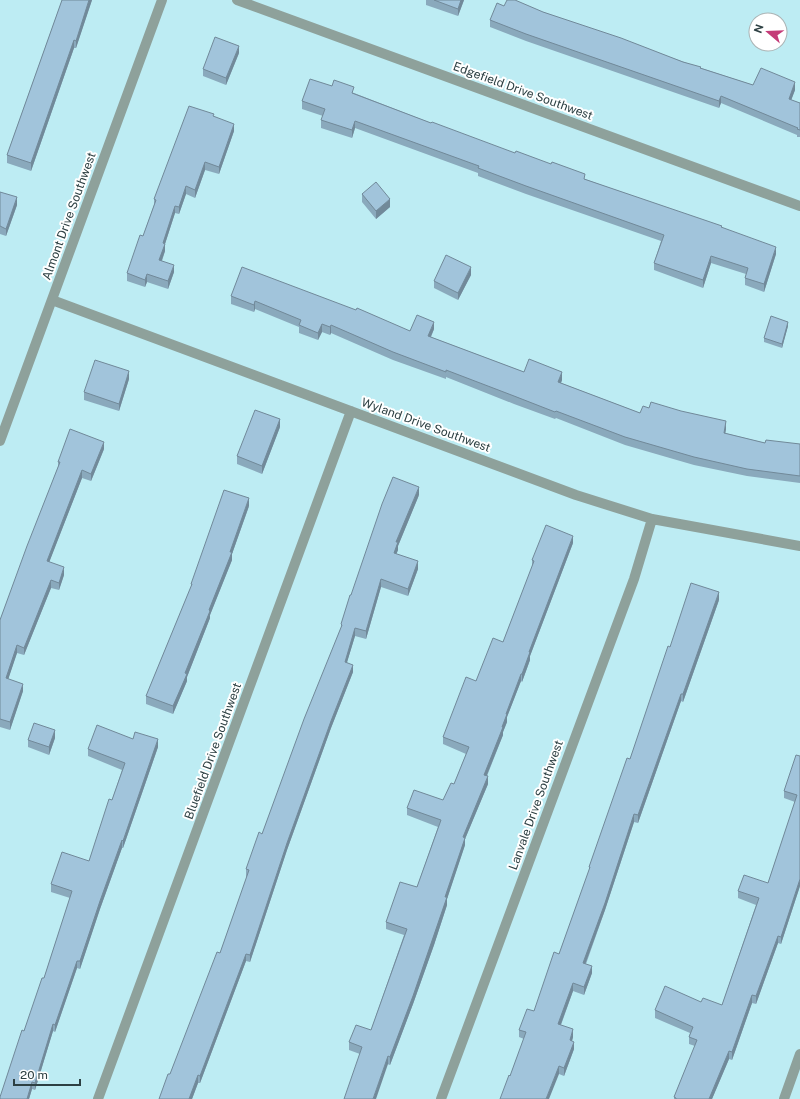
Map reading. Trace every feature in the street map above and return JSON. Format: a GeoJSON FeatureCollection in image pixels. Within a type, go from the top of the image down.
{"type":"FeatureCollection","features":[{"type":"Feature","properties":{"kind":"street","name":"Almont Drive Southwest"},"geometry":{"type":"LineString","coordinates":[[0,441],[162,0]]}},
{"type":"Feature","properties":{"kind":"street","name":"Edgefield Drive Southwest"},"geometry":{"type":"LineString","coordinates":[[237,0],[800,206]]}},
{"type":"Feature","properties":{"kind":"street","name":"Wyland Drive Southwest"},"geometry":{"type":"LineString","coordinates":[[52,300],[576,495],[652,519],[800,546]]}},
{"type":"Feature","properties":{"kind":"street","name":"Bluefield Drive Southwest"},"geometry":{"type":"LineString","coordinates":[[98,1099],[351,411]]}},
{"type":"Feature","properties":{"kind":"street","name":"Lanvale Drive Southwest"},"geometry":{"type":"LineString","coordinates":[[442,1099],[631,586],[652,519]]}},
{"type":"Feature","properties":{"kind":"street"},"geometry":{"type":"LineString","coordinates":[[784,1099],[800,1054]]}},
{"type":"Feature","properties":{"kind":"building"},"geometry":{"type":"Polygon","coordinates":[[[62,0],[89,0],[76,41],[74,40],[31,163],[7,155],[62,0]]]}},
{"type":"Feature","properties":{"kind":"building"},"geometry":{"type":"Polygon","coordinates":[[[434,0],[461,0],[458,9],[434,0]]]}},
{"type":"Feature","properties":{"kind":"building"},"geometry":{"type":"Polygon","coordinates":[[[507,0],[515,0],[543,12],[621,38],[683,62],[753,85],[761,68],[795,82],[789,99],[800,103],[800,130],[721,96],[719,101],[490,20],[497,3],[504,6],[507,0]]]}},
{"type":"Feature","properties":{"kind":"building"},"geometry":{"type":"Polygon","coordinates":[[[215,37],[239,46],[226,78],[203,69],[215,37]]]}},
{"type":"Feature","properties":{"kind":"building"},"geometry":{"type":"Polygon","coordinates":[[[310,79],[332,86],[334,80],[354,87],[352,93],[431,123],[432,122],[515,153],[516,151],[551,164],[552,162],[585,174],[584,179],[722,226],[721,227],[776,247],[764,284],[745,278],[748,268],[711,256],[703,280],[654,263],[664,235],[526,186],[478,168],[479,166],[355,121],[352,130],[321,120],[325,109],[302,101],[310,79]]]}},
{"type":"Feature","properties":{"kind":"building"},"geometry":{"type":"Polygon","coordinates":[[[189,106],[214,114],[213,116],[234,124],[219,167],[205,162],[195,190],[186,186],[179,207],[175,206],[163,243],[165,244],[159,260],[174,265],[168,281],[147,274],[145,280],[127,273],[140,235],[143,236],[156,200],[154,199],[189,106]]]}},
{"type":"Feature","properties":{"kind":"building"},"geometry":{"type":"Polygon","coordinates":[[[376,182],[390,199],[376,211],[362,194],[376,182]]]}},
{"type":"Feature","properties":{"kind":"building"},"geometry":{"type":"Polygon","coordinates":[[[0,192],[17,197],[6,229],[0,226],[0,192]]]}},
{"type":"Feature","properties":{"kind":"building"},"geometry":{"type":"Polygon","coordinates":[[[446,255],[471,267],[458,293],[434,281],[446,255]]]}},
{"type":"Feature","properties":{"kind":"building"},"geometry":{"type":"Polygon","coordinates":[[[242,267],[356,310],[357,308],[410,331],[417,315],[434,322],[428,336],[524,372],[529,359],[562,372],[558,382],[640,413],[643,406],[649,408],[651,402],[681,411],[726,421],[724,433],[765,443],[766,440],[800,444],[800,476],[747,469],[694,457],[625,437],[446,370],[446,372],[393,352],[331,325],[330,327],[322,324],[318,333],[299,325],[301,320],[255,301],[254,305],[231,296],[242,267]]]}},
{"type":"Feature","properties":{"kind":"building"},"geometry":{"type":"Polygon","coordinates":[[[771,316],[788,322],[782,344],[764,338],[771,316]]]}},
{"type":"Feature","properties":{"kind":"building"},"geometry":{"type":"Polygon","coordinates":[[[95,360],[129,371],[119,404],[84,392],[95,360]]]}},
{"type":"Feature","properties":{"kind":"building"},"geometry":{"type":"Polygon","coordinates":[[[255,410],[280,419],[262,466],[237,456],[255,410]]]}},
{"type":"Feature","properties":{"kind":"building"},"geometry":{"type":"Polygon","coordinates":[[[70,429],[104,442],[91,474],[82,470],[47,561],[64,567],[59,583],[51,580],[24,648],[17,645],[6,678],[23,684],[10,722],[0,719],[0,620],[60,462],[58,462],[70,429]]]}},
{"type":"Feature","properties":{"kind":"building"},"geometry":{"type":"Polygon","coordinates":[[[393,477],[419,487],[396,542],[398,542],[394,553],[418,561],[408,589],[381,579],[366,631],[355,628],[345,662],[353,665],[287,843],[250,955],[246,954],[200,1076],[198,1075],[189,1099],[159,1099],[217,952],[220,953],[249,870],[246,869],[259,832],[262,834],[304,719],[342,625],[341,624],[350,595],[393,477]]]}},
{"type":"Feature","properties":{"kind":"building"},"geometry":{"type":"Polygon","coordinates":[[[224,490],[249,498],[230,552],[232,552],[185,673],[187,674],[173,706],[146,696],[192,584],[224,490]]]}},
{"type":"Feature","properties":{"kind":"building"},"geometry":{"type":"Polygon","coordinates":[[[546,525],[573,536],[484,775],[488,776],[463,837],[465,838],[445,897],[447,897],[413,996],[390,1057],[388,1056],[373,1099],[344,1099],[362,1047],[349,1042],[356,1025],[371,1030],[407,929],[386,922],[400,882],[417,887],[441,820],[407,808],[414,790],[443,800],[451,783],[454,784],[469,747],[443,737],[466,677],[476,681],[493,638],[503,642],[546,525]]]}},
{"type":"Feature","properties":{"kind":"building"},"geometry":{"type":"Polygon","coordinates":[[[691,583],[719,592],[638,815],[634,814],[605,903],[583,963],[592,966],[584,987],[573,983],[558,1024],[573,1029],[570,1040],[574,1042],[564,1068],[559,1066],[546,1099],[500,1099],[526,1032],[519,1030],[527,1009],[534,1011],[554,952],[559,954],[627,758],[630,759],[668,646],[670,647],[691,583]]]}},
{"type":"Feature","properties":{"kind":"building"},"geometry":{"type":"Polygon","coordinates":[[[34,723],[55,730],[49,747],[28,740],[34,723]]]}},
{"type":"Feature","properties":{"kind":"building"},"geometry":{"type":"Polygon","coordinates":[[[97,725],[133,739],[135,732],[158,739],[80,961],[77,961],[55,1025],[53,1024],[35,1083],[32,1082],[27,1099],[0,1099],[22,1030],[24,1031],[42,978],[44,978],[72,891],[51,884],[62,852],[89,861],[109,799],[112,800],[125,763],[88,749],[97,725]]]}},
{"type":"Feature","properties":{"kind":"building"},"geometry":{"type":"Polygon","coordinates":[[[796,755],[800,756],[800,879],[781,937],[778,936],[756,996],[752,995],[732,1052],[729,1051],[709,1099],[676,1099],[674,1097],[697,1040],[689,1037],[693,1027],[655,1010],[665,986],[701,1002],[703,998],[722,1005],[759,898],[738,891],[744,875],[768,883],[797,795],[784,791],[796,755]]]}}]}
